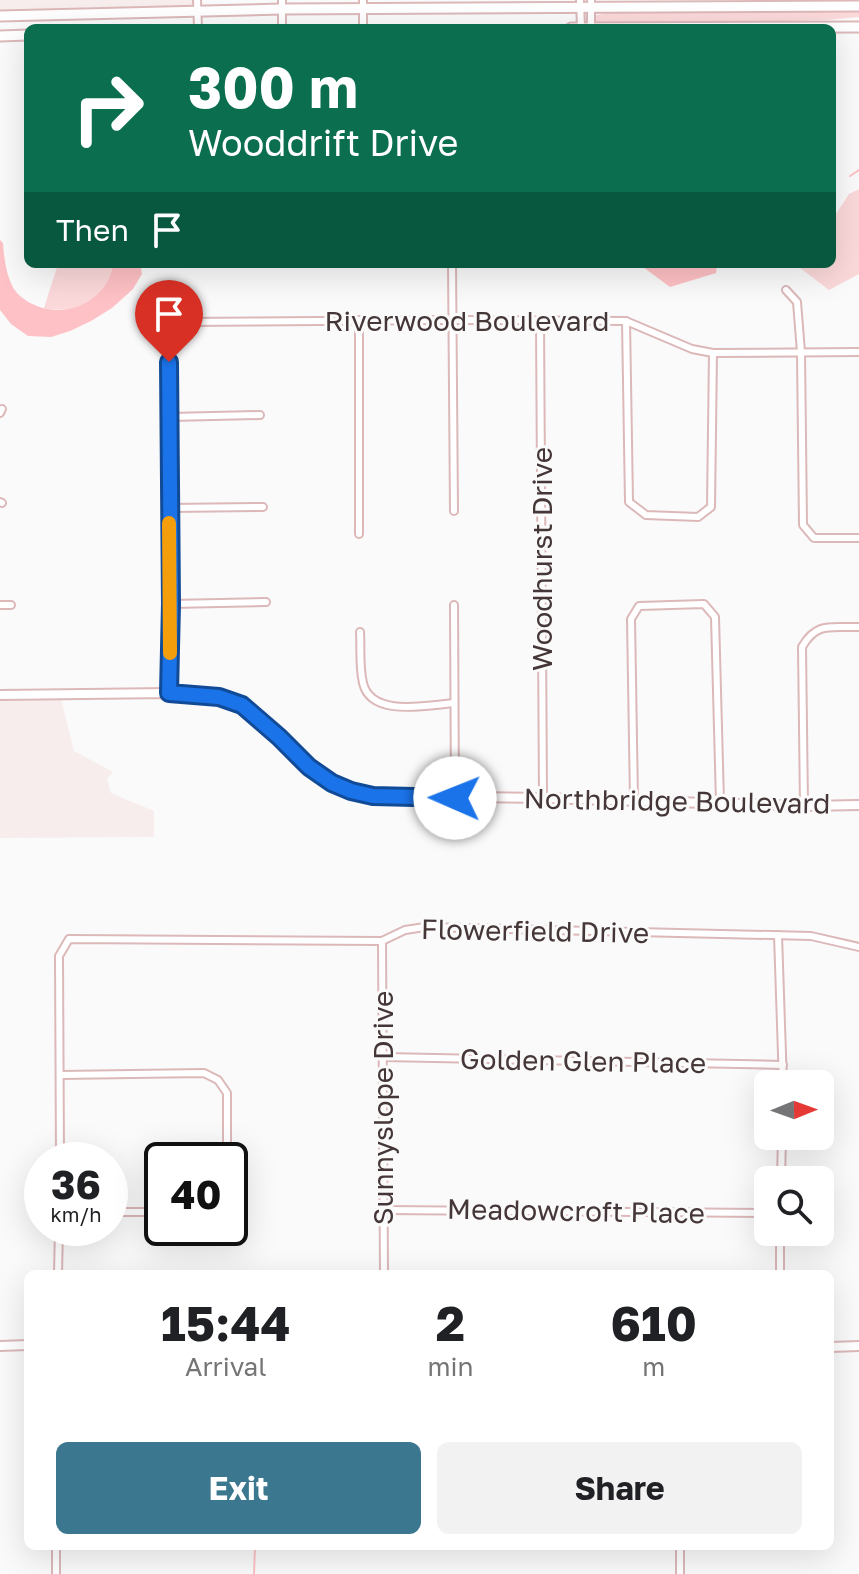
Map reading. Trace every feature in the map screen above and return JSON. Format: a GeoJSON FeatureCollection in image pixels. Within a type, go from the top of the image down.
{"type":"FeatureCollection","features":[{"type":"Feature","properties":{"kind":"main road"},"geometry":{"type":"LineString","coordinates":[[0,16],[197,11],[282,4],[859,6]]}},
{"type":"Feature","properties":{"kind":"main road"},"geometry":{"type":"LineString","coordinates":[[73,14],[74,24]]}},
{"type":"Feature","properties":{"kind":"main road"},"geometry":{"type":"LineString","coordinates":[[836,27],[859,27]]}},
{"type":"Feature","properties":{"kind":"main road"},"geometry":{"type":"LineString","coordinates":[[0,36],[24,35]]}},
{"type":"Feature","properties":{"kind":"street"},"geometry":{"type":"LineString","coordinates":[[197,0],[198,24]]}},
{"type":"Feature","properties":{"kind":"street"},"geometry":{"type":"LineString","coordinates":[[586,4],[590,24]]}},
{"type":"Feature","properties":{"kind":"street"},"geometry":{"type":"LineString","coordinates":[[582,24],[586,4]]}},
{"type":"Feature","properties":{"kind":"street"},"geometry":{"type":"LineString","coordinates":[[452,268],[454,511]]}},
{"type":"Feature","properties":{"kind":"street"},"geometry":{"type":"LineString","coordinates":[[786,290],[797,302],[801,352],[803,525],[814,538],[859,538]]}},
{"type":"Feature","properties":{"kind":"street"},"geometry":{"type":"LineString","coordinates":[[359,320],[359,534]]}},
{"type":"Feature","properties":{"kind":"street","name":"Woodhurst Drive"},"geometry":{"type":"LineString","coordinates":[[540,321],[543,798]]}},
{"type":"Feature","properties":{"kind":"street"},"geometry":{"type":"LineString","coordinates":[[626,321],[629,502],[646,515],[698,517],[711,507],[713,353]]}},
{"type":"Feature","properties":{"kind":"street","name":"Riverwood Boulevard"},"geometry":{"type":"LineString","coordinates":[[170,417],[168,330],[182,322],[626,321],[692,349],[713,353],[859,352]]}},
{"type":"Feature","properties":{"kind":"street"},"geometry":{"type":"LineString","coordinates":[[169,693],[170,417],[260,415]]}},
{"type":"Feature","properties":{"kind":"street"},"geometry":{"type":"LineString","coordinates":[[169,508],[263,507]]}},
{"type":"Feature","properties":{"kind":"street"},"geometry":{"type":"LineString","coordinates":[[171,604],[266,602]]}},
{"type":"Feature","properties":{"kind":"street"},"geometry":{"type":"LineString","coordinates":[[634,800],[631,619],[639,606],[704,604],[715,617],[720,802]]}},
{"type":"Feature","properties":{"kind":"street"},"geometry":{"type":"LineString","coordinates":[[0,605],[11,605]]}},
{"type":"Feature","properties":{"kind":"street"},"geometry":{"type":"LineString","coordinates":[[454,605],[455,798]]}},
{"type":"Feature","properties":{"kind":"street"},"geometry":{"type":"LineString","coordinates":[[804,806],[802,647],[809,634],[818,628],[859,627]]}},
{"type":"Feature","properties":{"kind":"street"},"geometry":{"type":"LineString","coordinates":[[360,632],[363,682],[368,695],[379,703],[397,707],[454,703]]}},
{"type":"Feature","properties":{"kind":"street","name":"Northbridge Boulevard"},"geometry":{"type":"LineString","coordinates":[[0,695],[169,693],[219,697],[242,705],[309,767],[332,783],[373,796],[859,805]]}},
{"type":"Feature","properties":{"kind":"street","name":"Flowerfield Drive"},"geometry":{"type":"LineString","coordinates":[[61,1075],[59,956],[69,939],[382,941],[405,930],[425,927],[811,936],[859,947]]}},
{"type":"Feature","properties":{"kind":"street"},"geometry":{"type":"LineString","coordinates":[[778,935],[783,1070]]}},
{"type":"Feature","properties":{"kind":"street","name":"Sunnyslope Drive"},"geometry":{"type":"LineString","coordinates":[[382,941],[384,1270]]}},
{"type":"Feature","properties":{"kind":"street","name":"Golden Glen Place"},"geometry":{"type":"LineString","coordinates":[[384,1057],[783,1065]]}},
{"type":"Feature","properties":{"kind":"street"},"geometry":{"type":"LineString","coordinates":[[60,1142],[61,1075],[204,1073],[218,1080],[227,1093],[227,1142]]}},
{"type":"Feature","properties":{"kind":"street","name":"Meadowcroft Place"},"geometry":{"type":"LineString","coordinates":[[383,1210],[754,1213]]}},
{"type":"Feature","properties":{"kind":"street"},"geometry":{"type":"LineString","coordinates":[[58,1270],[59,1246]]}},
{"type":"Feature","properties":{"kind":"street"},"geometry":{"type":"LineString","coordinates":[[780,1246],[780,1270]]}},
{"type":"Feature","properties":{"kind":"street"},"geometry":{"type":"LineString","coordinates":[[0,1346],[24,1345]]}},
{"type":"Feature","properties":{"kind":"street"},"geometry":{"type":"LineString","coordinates":[[834,1347],[859,1346]]}},
{"type":"Feature","properties":{"kind":"street"},"geometry":{"type":"LineString","coordinates":[[56,1550],[56,1574]]}},
{"type":"Feature","properties":{"kind":"street"},"geometry":{"type":"LineString","coordinates":[[680,1550],[680,1574]]}},
{"type":"Feature","properties":{"kind":"shaded area"},"geometry":{"type":"Polygon","coordinates":[[[0,0],[192,0],[192,7],[89,7],[0,12],[0,0]]]}},
{"type":"Feature","properties":{"kind":"shaded area"},"geometry":{"type":"Polygon","coordinates":[[[859,8],[859,17],[606,24],[594,21],[591,16],[615,12],[859,8]]]}},
{"type":"Feature","properties":{"kind":"shaded area"},"geometry":{"type":"Polygon","coordinates":[[[859,189],[859,274],[829,290],[800,268],[836,268],[836,214],[849,194],[859,189]]]}},
{"type":"Feature","properties":{"kind":"shaded area"},"geometry":{"type":"Polygon","coordinates":[[[0,240],[9,279],[16,291],[33,304],[47,309],[62,310],[89,301],[100,292],[112,268],[141,268],[142,274],[133,289],[112,308],[70,331],[51,337],[28,336],[11,324],[0,310],[0,240]]]}},
{"type":"Feature","properties":{"kind":"shaded area"},"geometry":{"type":"Polygon","coordinates":[[[57,268],[112,268],[105,285],[89,303],[67,309],[44,308],[57,268]]]}},
{"type":"Feature","properties":{"kind":"shaded area"},"geometry":{"type":"Polygon","coordinates":[[[644,268],[717,268],[716,273],[670,287],[644,268]]]}},
{"type":"Feature","properties":{"kind":"shaded area"},"geometry":{"type":"Polygon","coordinates":[[[61,699],[74,751],[113,772],[107,779],[111,793],[154,811],[154,837],[0,838],[0,701],[61,699]]]}},
{"type":"Feature","properties":{"kind":"waterway"},"geometry":{"type":"LineString","coordinates":[[850,176],[859,170]]}},
{"type":"Feature","properties":{"kind":"waterway"},"geometry":{"type":"LineString","coordinates":[[254,1574],[255,1550]]}},
{"type":"Feature","properties":{"kind":"slow traffic"},"geometry":{"type":"LineString","coordinates":[[169,523],[170,653]]}},
{"type":"Feature","properties":{"kind":"route"},"geometry":{"type":"LineString","coordinates":[[169,362],[169,693],[219,697],[242,705],[309,767],[332,783],[351,791],[373,796],[455,798]]}}]}
